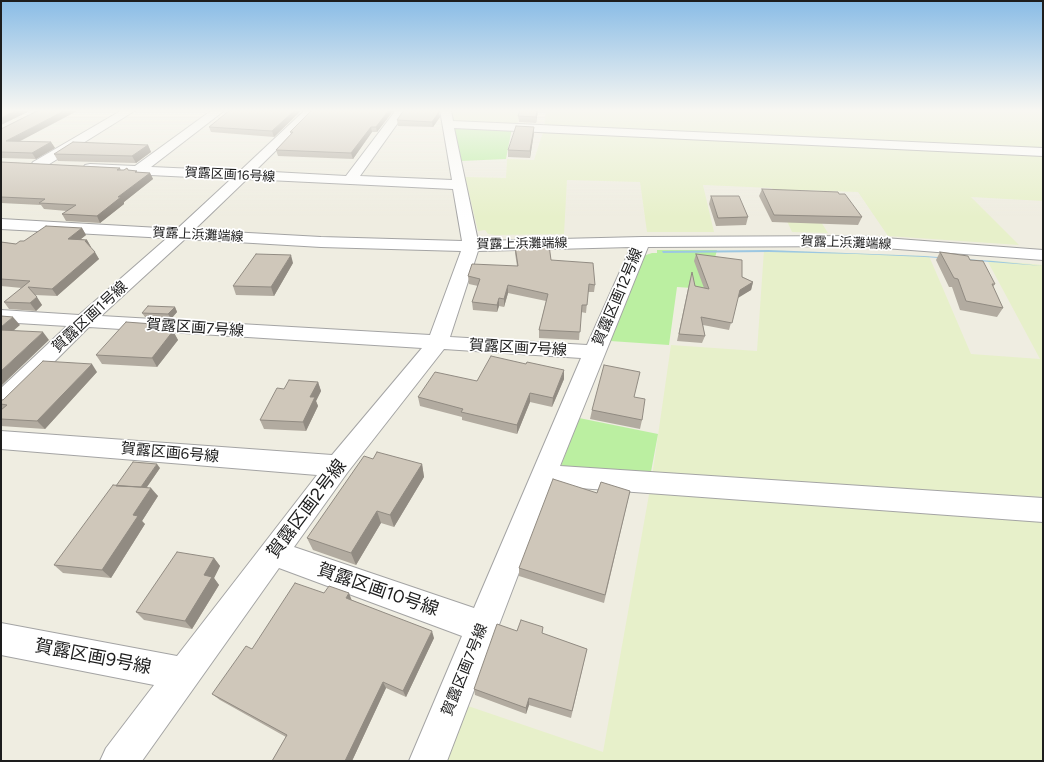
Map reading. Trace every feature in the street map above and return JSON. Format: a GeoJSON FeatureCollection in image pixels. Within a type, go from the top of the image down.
{"type":"FeatureCollection","features":[{"type":"Feature","properties":{"kind":"street"},"geometry":{"type":"LineString","coordinates":[[38,165],[71,146]]}},
{"type":"Feature","properties":{"kind":"street"},"geometry":{"type":"LineString","coordinates":[[138,170],[171,146]]}},
{"type":"Feature","properties":{"kind":"street","name":"賀露区画1号線"},"geometry":{"type":"LineString","coordinates":[[1,401],[84,321],[181,234],[274,146]]}},
{"type":"Feature","properties":{"kind":"street"},"geometry":{"type":"LineString","coordinates":[[350,180],[376,146]]}},
{"type":"Feature","properties":{"kind":"street"},"geometry":{"type":"LineString","coordinates":[[452,146],[471,246]]}},
{"type":"Feature","properties":{"kind":"street"},"geometry":{"type":"LineString","coordinates":[[933,146],[1043,152]]}},
{"type":"Feature","properties":{"kind":"street"},"geometry":{"type":"LineString","coordinates":[[24,164],[62,166]]}},
{"type":"Feature","properties":{"kind":"street","name":"賀露区画16号線"},"geometry":{"type":"LineString","coordinates":[[77,167],[242,176],[460,185]]}},
{"type":"Feature","properties":{"kind":"street","name":"賀露上浜灘端線"},"geometry":{"type":"LineString","coordinates":[[1,224],[321,242],[471,246],[642,242],[858,241],[1043,255]]}},
{"type":"Feature","properties":{"kind":"street","name":"賀露区画12号線"},"geometry":{"type":"LineString","coordinates":[[594,352],[642,242]]}},
{"type":"Feature","properties":{"kind":"street","name":"賀露区画2号線"},"geometry":{"type":"LineString","coordinates":[[119,761],[338,466],[438,344],[471,246]]}},
{"type":"Feature","properties":{"kind":"street","name":"賀露区画7号線"},"geometry":{"type":"LineString","coordinates":[[1,316],[438,344],[594,352],[428,761]]}},
{"type":"Feature","properties":{"kind":"street","name":"賀露区画6号線"},"geometry":{"type":"LineString","coordinates":[[1,440],[338,466]]}},
{"type":"Feature","properties":{"kind":"street"},"geometry":{"type":"LineString","coordinates":[[543,475],[1043,510]]}},
{"type":"Feature","properties":{"kind":"street","name":"賀露区画10号線"},"geometry":{"type":"LineString","coordinates":[[274,553],[482,626]]}},
{"type":"Feature","properties":{"kind":"street","name":"賀露区画9号線"},"geometry":{"type":"LineString","coordinates":[[1,639],[184,674]]}},
{"type":"Feature","properties":{"kind":"green space"},"geometry":{"type":"Polygon","coordinates":[[[457,146],[509,146],[506,159],[461,161],[457,146]]]}},
{"type":"Feature","properties":{"kind":"green space"},"geometry":{"type":"Polygon","coordinates":[[[539,146],[888,146],[1043,153],[1043,201],[971,197],[1019,245],[888,236],[858,192],[801,190],[828,233],[792,232],[772,188],[703,185],[714,232],[647,232],[640,182],[567,180],[564,234],[495,235],[488,234],[485,230],[478,231],[465,177],[506,178],[507,159],[534,160],[539,146]]]}},
{"type":"Feature","properties":{"kind":"green space"},"geometry":{"type":"Polygon","coordinates":[[[947,146],[1043,146],[1043,150],[947,146]]]}},
{"type":"Feature","properties":{"kind":"green space"},"geometry":{"type":"Polygon","coordinates":[[[657,250],[717,250],[707,289],[677,287],[669,345],[610,341],[640,257],[657,253],[657,250]]]}},
{"type":"Feature","properties":{"kind":"green space"},"geometry":{"type":"Polygon","coordinates":[[[764,250],[929,256],[971,354],[1040,359],[987,260],[1043,265],[1043,497],[652,477],[671,345],[757,351],[764,250]]]}},
{"type":"Feature","properties":{"kind":"green space"},"geometry":{"type":"Polygon","coordinates":[[[579,418],[658,434],[650,477],[559,471],[579,418]]]}},
{"type":"Feature","properties":{"kind":"green space"},"geometry":{"type":"Polygon","coordinates":[[[650,489],[1043,517],[1043,761],[446,761],[468,706],[603,752],[650,489]]]}},
{"type":"Feature","properties":{"kind":"water"},"geometry":{"type":"Polygon","coordinates":[[[768,250],[924,256],[1043,266],[925,257],[856,254],[769,252],[663,253],[662,251],[768,250]]]}},
{"type":"Feature","properties":{"kind":"building"},"geometry":{"type":"Polygon","coordinates":[[[1,146],[45,146],[32,153],[1,152],[1,146]]]}},
{"type":"Feature","properties":{"kind":"building"},"geometry":{"type":"Polygon","coordinates":[[[67,146],[147,146],[132,156],[54,154],[67,146]]]}},
{"type":"Feature","properties":{"kind":"building"},"geometry":{"type":"Polygon","coordinates":[[[280,146],[357,146],[351,153],[276,150],[280,146]]]}},
{"type":"Feature","properties":{"kind":"building"},"geometry":{"type":"Polygon","coordinates":[[[509,146],[531,146],[530,151],[508,150],[509,146]]]}},
{"type":"Feature","properties":{"kind":"building"},"geometry":{"type":"Polygon","coordinates":[[[1,162],[120,168],[117,170],[124,170],[127,168],[128,170],[137,171],[135,172],[150,173],[118,197],[121,197],[97,216],[62,214],[76,205],[39,203],[45,199],[1,197],[1,162]]]}},
{"type":"Feature","properties":{"kind":"building"},"geometry":{"type":"Polygon","coordinates":[[[762,189],[838,192],[839,194],[845,194],[862,217],[774,215],[762,189]]]}},
{"type":"Feature","properties":{"kind":"building"},"geometry":{"type":"Polygon","coordinates":[[[711,196],[739,196],[748,217],[718,218],[711,196]]]}},
{"type":"Feature","properties":{"kind":"building"},"geometry":{"type":"Polygon","coordinates":[[[46,226],[82,228],[68,239],[87,240],[85,241],[95,252],[52,289],[28,287],[37,297],[30,303],[4,302],[30,281],[1,279],[1,242],[16,244],[20,241],[24,241],[46,226]]]}},
{"type":"Feature","properties":{"kind":"building"},"geometry":{"type":"Polygon","coordinates":[[[549,245],[551,260],[593,263],[595,285],[589,284],[587,305],[582,305],[580,332],[539,330],[548,294],[508,285],[504,299],[499,298],[497,305],[472,302],[480,279],[468,276],[472,264],[518,266],[515,246],[549,245]]]}},
{"type":"Feature","properties":{"kind":"building"},"geometry":{"type":"Polygon","coordinates":[[[940,252],[968,256],[970,260],[983,261],[995,284],[992,284],[1003,308],[966,301],[958,279],[954,278],[940,252]]]}},
{"type":"Feature","properties":{"kind":"building"},"geometry":{"type":"Polygon","coordinates":[[[256,254],[291,255],[271,287],[233,286],[256,254]]]}},
{"type":"Feature","properties":{"kind":"building"},"geometry":{"type":"Polygon","coordinates":[[[696,254],[742,260],[742,277],[753,282],[740,290],[732,323],[701,317],[705,336],[679,334],[692,272],[695,286],[709,289],[696,254]]]}},
{"type":"Feature","properties":{"kind":"building"},"geometry":{"type":"Polygon","coordinates":[[[148,306],[175,307],[168,314],[142,313],[148,306]]]}},
{"type":"Feature","properties":{"kind":"building"},"geometry":{"type":"Polygon","coordinates":[[[1,316],[13,317],[1,327],[1,316]]]}},
{"type":"Feature","properties":{"kind":"building"},"geometry":{"type":"Polygon","coordinates":[[[126,322],[153,324],[147,330],[173,331],[152,358],[96,355],[126,322]]]}},
{"type":"Feature","properties":{"kind":"building"},"geometry":{"type":"Polygon","coordinates":[[[1,330],[43,332],[1,371],[1,330]]]}},
{"type":"Feature","properties":{"kind":"building"},"geometry":{"type":"Polygon","coordinates":[[[491,356],[526,364],[527,362],[564,370],[553,398],[530,393],[517,425],[461,412],[463,409],[418,397],[435,372],[477,381],[491,356]]]}},
{"type":"Feature","properties":{"kind":"building"},"geometry":{"type":"Polygon","coordinates":[[[43,361],[92,364],[37,421],[1,419],[1,410],[7,405],[1,404],[1,400],[3,400],[43,361]]]}},
{"type":"Feature","properties":{"kind":"building"},"geometry":{"type":"Polygon","coordinates":[[[604,365],[640,372],[634,397],[645,399],[642,420],[592,410],[604,365]]]}},
{"type":"Feature","properties":{"kind":"building"},"geometry":{"type":"Polygon","coordinates":[[[289,380],[318,382],[310,397],[315,397],[303,422],[260,420],[277,388],[284,389],[289,380]]]}},
{"type":"Feature","properties":{"kind":"building"},"geometry":{"type":"Polygon","coordinates":[[[377,452],[422,464],[390,515],[377,511],[351,553],[307,538],[364,456],[373,459],[377,452]]]}},
{"type":"Feature","properties":{"kind":"building"},"geometry":{"type":"Polygon","coordinates":[[[133,462],[157,464],[141,487],[116,486],[133,462]]]}},
{"type":"Feature","properties":{"kind":"building"},"geometry":{"type":"Polygon","coordinates":[[[553,479],[597,493],[601,482],[630,491],[605,595],[519,568],[553,479]]]}},
{"type":"Feature","properties":{"kind":"building"},"geometry":{"type":"Polygon","coordinates":[[[113,485],[151,488],[133,515],[138,516],[102,570],[54,565],[113,485]]]}},
{"type":"Feature","properties":{"kind":"building"},"geometry":{"type":"Polygon","coordinates":[[[177,552],[214,558],[204,575],[212,577],[185,621],[136,612],[177,552]]]}},
{"type":"Feature","properties":{"kind":"building"},"geometry":{"type":"Polygon","coordinates":[[[295,583],[324,593],[329,586],[349,593],[346,598],[432,631],[403,691],[383,682],[345,761],[272,761],[287,735],[212,694],[246,646],[252,649],[295,583]]]}},
{"type":"Feature","properties":{"kind":"building"},"geometry":{"type":"Polygon","coordinates":[[[521,620],[543,627],[542,633],[587,649],[572,711],[529,698],[526,708],[474,689],[497,624],[517,631],[521,620]]]}}]}
